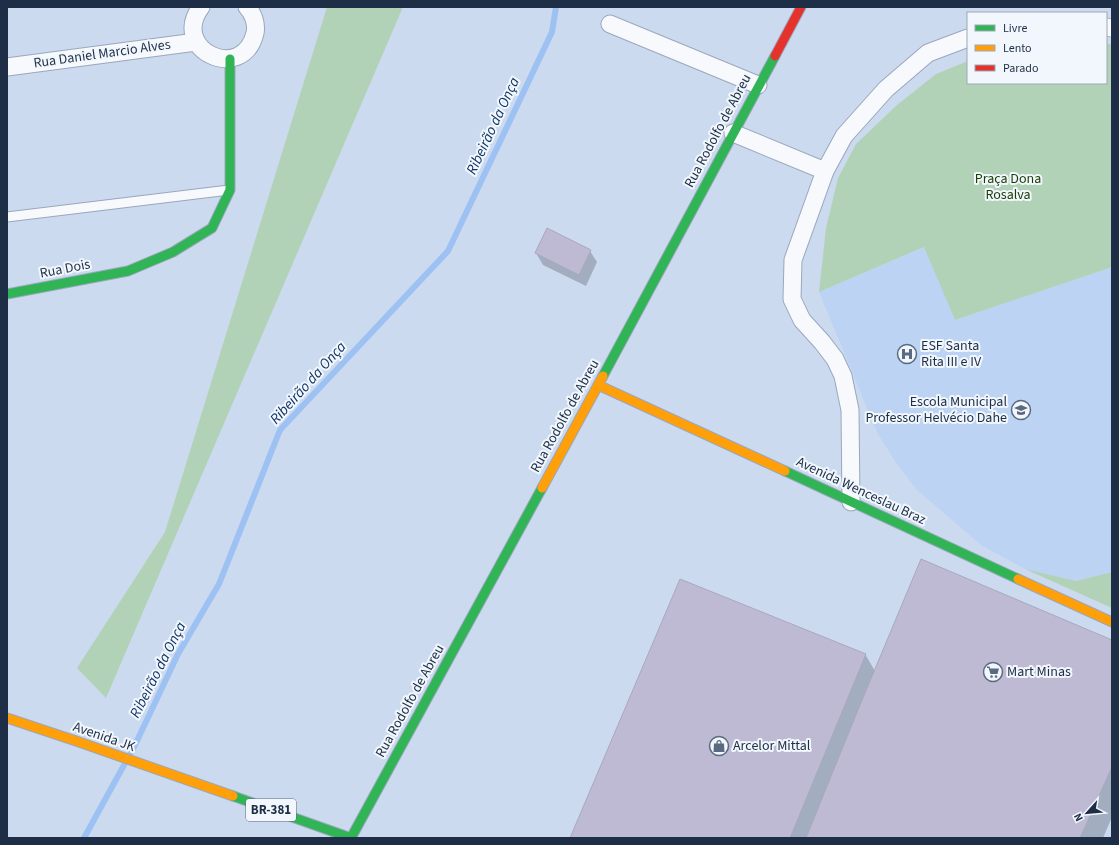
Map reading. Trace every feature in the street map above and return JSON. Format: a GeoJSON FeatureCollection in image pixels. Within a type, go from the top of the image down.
{"type":"FeatureCollection","features":[{"type":"Feature","properties":{"kind":"street"},"geometry":{"type":"LineString","coordinates":[[201,7],[196,13],[193,23],[196,42],[209,55],[219,58],[230,58],[240,55],[248,48],[253,39],[256,29],[254,19],[247,7]]}},
{"type":"Feature","properties":{"kind":"street","name":"Rua Rodolfo de Abreu"},"geometry":{"type":"LineString","coordinates":[[351,838],[598,385],[801,7]]}},
{"type":"Feature","properties":{"kind":"street"},"geometry":{"type":"LineString","coordinates":[[610,24],[758,85]]}},
{"type":"Feature","properties":{"kind":"street"},"geometry":{"type":"LineString","coordinates":[[851,502],[850,410],[843,376],[835,359],[802,320],[792,299],[793,260],[825,171],[844,136],[886,89],[928,53],[967,38]]}},
{"type":"Feature","properties":{"kind":"street","name":"Rua Daniel Marcio Alves"},"geometry":{"type":"LineString","coordinates":[[7,67],[196,42]]}},
{"type":"Feature","properties":{"kind":"street"},"geometry":{"type":"LineString","coordinates":[[230,58],[230,190]]}},
{"type":"Feature","properties":{"kind":"street"},"geometry":{"type":"LineString","coordinates":[[734,133],[825,171]]}},
{"type":"Feature","properties":{"kind":"street","name":"Rua Dois"},"geometry":{"type":"LineString","coordinates":[[7,294],[128,272],[173,252],[212,228],[230,190]]}},
{"type":"Feature","properties":{"kind":"street","name":"Avenida Wenceslau Braz"},"geometry":{"type":"LineString","coordinates":[[598,385],[1112,622]]}},
{"type":"Feature","properties":{"kind":"street","name":"Avenida JK"},"geometry":{"type":"LineString","coordinates":[[7,718],[351,838]]}},
{"type":"Feature","properties":{"kind":"lane"},"geometry":{"type":"LineString","coordinates":[[7,217],[230,190]]}},
{"type":"Feature","properties":{"kind":"shaded area","name":"Escola Municipal Professor Helvécio Dahe"},"geometry":{"type":"Polygon","coordinates":[[[925,247],[955,320],[1112,267],[1112,572],[1076,581],[1025,569],[981,545],[917,490],[896,463],[877,432],[819,292],[925,247]]]}},
{"type":"Feature","properties":{"kind":"green space"},"geometry":{"type":"Polygon","coordinates":[[[327,7],[403,7],[106,698],[77,668],[165,532],[327,7]]]}},
{"type":"Feature","properties":{"kind":"green space","name":"Praça Dona Rosalva"},"geometry":{"type":"Polygon","coordinates":[[[1107,43],[1112,45],[1112,267],[955,320],[924,247],[819,292],[826,228],[838,178],[856,144],[897,105],[936,74],[967,61],[967,84],[1107,84],[1107,43]]]}},
{"type":"Feature","properties":{"kind":"green space"},"geometry":{"type":"Polygon","coordinates":[[[1025,569],[1076,581],[1112,572],[1112,608],[1025,569]]]}},
{"type":"Feature","properties":{"kind":"building"},"geometry":{"type":"Polygon","coordinates":[[[547,228],[591,250],[579,275],[535,253],[547,228]]]}},
{"type":"Feature","properties":{"kind":"building","name":"Mart Minas"},"geometry":{"type":"Polygon","coordinates":[[[921,559],[1112,640],[1112,767],[1080,838],[806,838],[921,559]]]}},
{"type":"Feature","properties":{"kind":"building","name":"Arcelor Mittal"},"geometry":{"type":"Polygon","coordinates":[[[680,579],[866,654],[790,838],[570,838],[680,579]]]}},
{"type":"Feature","properties":{"kind":"waterway","name":"Ribeirão da Onça"},"geometry":{"type":"LineString","coordinates":[[84,838],[135,745],[178,654],[219,584],[280,430],[448,251],[552,32],[556,7]]}},
{"type":"Feature","properties":{"kind":"traffic: fast"},"geometry":{"type":"LineString","coordinates":[[603,376],[775,56]]}},
{"type":"Feature","properties":{"kind":"traffic: fast"},"geometry":{"type":"LineString","coordinates":[[7,294],[128,271],[173,252],[212,228],[230,190],[230,59]]}},
{"type":"Feature","properties":{"kind":"traffic: fast"},"geometry":{"type":"LineString","coordinates":[[785,471],[1018,579]]}},
{"type":"Feature","properties":{"kind":"traffic: fast"},"geometry":{"type":"LineString","coordinates":[[351,838],[542,488]]}},
{"type":"Feature","properties":{"kind":"traffic: fast"},"geometry":{"type":"LineString","coordinates":[[233,796],[351,838]]}},
{"type":"Feature","properties":{"kind":"traffic: slow"},"geometry":{"type":"LineString","coordinates":[[542,488],[603,376]]}},
{"type":"Feature","properties":{"kind":"traffic: slow"},"geometry":{"type":"LineString","coordinates":[[598,385],[785,471]]}},
{"type":"Feature","properties":{"kind":"traffic: slow"},"geometry":{"type":"LineString","coordinates":[[1018,579],[1112,622]]}},
{"type":"Feature","properties":{"kind":"traffic: slow"},"geometry":{"type":"LineString","coordinates":[[7,718],[233,796]]}},
{"type":"Feature","properties":{"kind":"traffic: jam"},"geometry":{"type":"LineString","coordinates":[[775,56],[801,7]]}},
{"type":"Feature","properties":{"kind":"place","name":"ESF Santa Rita III e IV"},"geometry":{"type":"Point","coordinates":[907,354]}},
{"type":"Feature","properties":{"kind":"place","name":"Escola Municipal Professor Helvécio Dahe"},"geometry":{"type":"Point","coordinates":[1021,410]}},
{"type":"Feature","properties":{"kind":"place","name":"Mart Minas"},"geometry":{"type":"Point","coordinates":[993,672]}},
{"type":"Feature","properties":{"kind":"place","name":"Arcelor Mittal"},"geometry":{"type":"Point","coordinates":[719,746]}}]}
